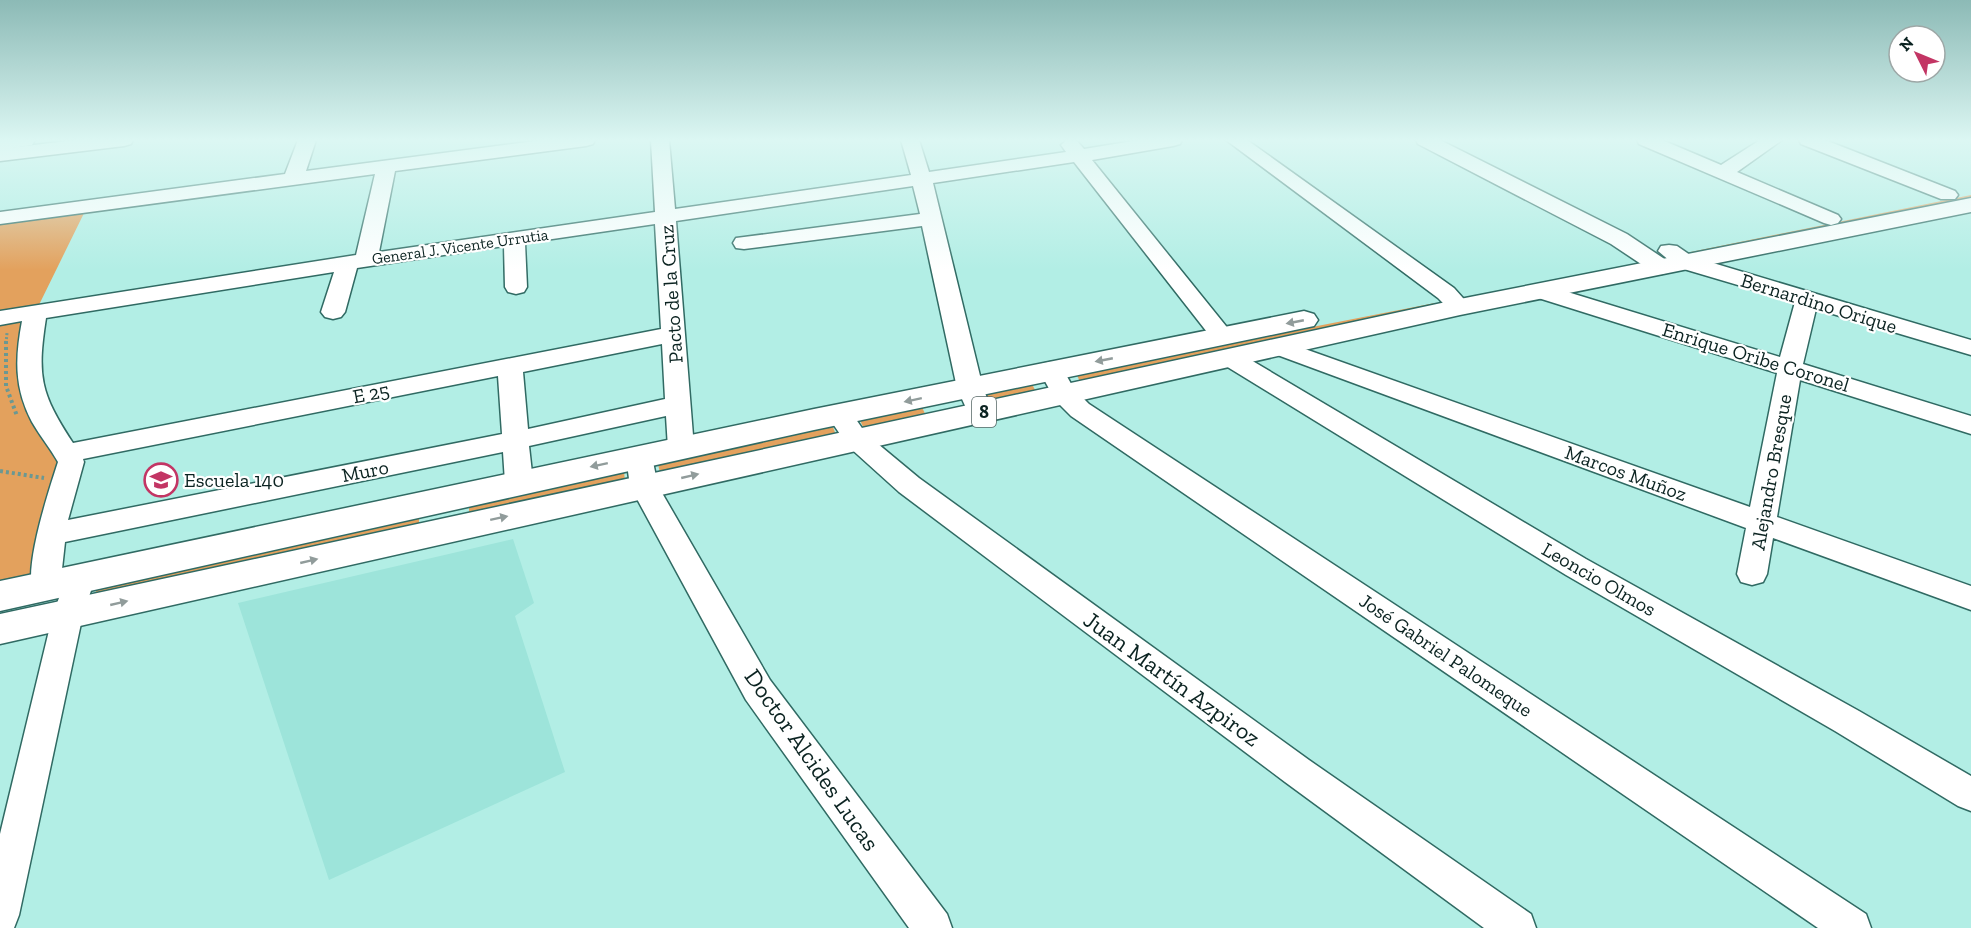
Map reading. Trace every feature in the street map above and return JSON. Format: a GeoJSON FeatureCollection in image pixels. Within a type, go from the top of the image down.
{"type":"FeatureCollection","features":[{"type":"Feature","properties":{"kind":"main road","name":"8"},"geometry":{"type":"LineString","coordinates":[[1226,347],[1280,348],[1453,300],[1540,291],[1831,219],[1963,197]]}},
{"type":"Feature","properties":{"kind":"main road","name":"8"},"geometry":{"type":"LineString","coordinates":[[0,629],[445,530],[642,472],[1226,347],[1963,197]]}},
{"type":"Feature","properties":{"kind":"main road","name":"8"},"geometry":{"type":"LineString","coordinates":[[0,596],[519,482],[642,472],[681,448],[849,428]]}},
{"type":"Feature","properties":{"kind":"street"},"geometry":{"type":"LineString","coordinates":[[0,218],[268,183]]}},
{"type":"Feature","properties":{"kind":"street"},"geometry":{"type":"LineString","coordinates":[[333,312],[357,261],[381,183]]}},
{"type":"Feature","properties":{"kind":"street","name":"Pacto de la Cruz"},"geometry":{"type":"LineString","coordinates":[[663,183],[681,448]]}},
{"type":"Feature","properties":{"kind":"street","name":"General J. Vicente Urrutia"},"geometry":{"type":"LineString","coordinates":[[0,318],[357,261],[898,183]]}},
{"type":"Feature","properties":{"kind":"street"},"geometry":{"type":"LineString","coordinates":[[923,183],[975,400]]}},
{"type":"Feature","properties":{"kind":"street"},"geometry":{"type":"LineString","coordinates":[[1100,183],[1226,347]]}},
{"type":"Feature","properties":{"kind":"street"},"geometry":{"type":"LineString","coordinates":[[1294,183],[1453,300]]}},
{"type":"Feature","properties":{"kind":"street","name":"Bernardino Orique"},"geometry":{"type":"LineString","coordinates":[[1510,183],[1619,239],[1666,259],[1971,348]]}},
{"type":"Feature","properties":{"kind":"street"},"geometry":{"type":"LineString","coordinates":[[1749,183],[1831,219]]}},
{"type":"Feature","properties":{"kind":"street"},"geometry":{"type":"LineString","coordinates":[[1926,183],[1963,197]]}},
{"type":"Feature","properties":{"kind":"street"},"geometry":{"type":"LineString","coordinates":[[744,243],[931,219]]}},
{"type":"Feature","properties":{"kind":"street"},"geometry":{"type":"LineString","coordinates":[[514,238],[516,287]]}},
{"type":"Feature","properties":{"kind":"street","name":"Enrique Oribe Coronel"},"geometry":{"type":"LineString","coordinates":[[1540,291],[1971,424]]}},
{"type":"Feature","properties":{"kind":"street","name":"Alejandro Bresque"},"geometry":{"type":"LineString","coordinates":[[1752,574],[1790,368],[1807,300]]}},
{"type":"Feature","properties":{"kind":"street"},"geometry":{"type":"LineString","coordinates":[[36,311],[27,367],[28,383],[34,402],[71,462],[51,534],[50,565],[45,587]]}},
{"type":"Feature","properties":{"kind":"street","name":"E 25"},"geometry":{"type":"LineString","coordinates":[[67,453],[675,334]]}},
{"type":"Feature","properties":{"kind":"street","name":"Leoncio Olmos"},"geometry":{"type":"LineString","coordinates":[[1226,347],[1576,567],[1847,721],[1971,795]]}},
{"type":"Feature","properties":{"kind":"street","name":"Marcos Muñoz"},"geometry":{"type":"LineString","coordinates":[[1280,348],[1971,597]]}},
{"type":"Feature","properties":{"kind":"street"},"geometry":{"type":"LineString","coordinates":[[510,366],[519,482]]}},
{"type":"Feature","properties":{"kind":"street","name":"José Gabriel Palomeque"},"geometry":{"type":"LineString","coordinates":[[1058,382],[1080,410],[1852,928]]}},
{"type":"Feature","properties":{"kind":"street","name":"Muro"},"geometry":{"type":"LineString","coordinates":[[51,534],[516,441],[678,405]]}},
{"type":"Feature","properties":{"kind":"street","name":"Juan Martín Azpiroz"},"geometry":{"type":"LineString","coordinates":[[849,428],[918,492],[1307,778],[1516,928]]}},
{"type":"Feature","properties":{"kind":"street","name":"Doctor Alcides Lucas"},"geometry":{"type":"LineString","coordinates":[[642,472],[653,498],[758,690],[933,928]]}},
{"type":"Feature","properties":{"kind":"street"},"geometry":{"type":"LineString","coordinates":[[445,498],[445,530]]}},
{"type":"Feature","properties":{"kind":"street"},"geometry":{"type":"LineString","coordinates":[[0,915],[68,614],[80,579]]}},
{"type":"Feature","properties":{"kind":"path"},"geometry":{"type":"LineString","coordinates":[[0,471],[51,479]]}},
{"type":"Feature","properties":{"kind":"shaded area"},"geometry":{"type":"Polygon","coordinates":[[[1971,195],[1971,200],[1685,256],[1681,254],[1971,195]]]}},
{"type":"Feature","properties":{"kind":"shaded area"},"geometry":{"type":"Polygon","coordinates":[[[87,207],[36,311],[30,346],[67,453],[50,565],[0,596],[0,218],[87,207]]]}},
{"type":"Feature","properties":{"kind":"shaded area"},"geometry":{"type":"Polygon","coordinates":[[[1435,303],[1439,306],[1080,382],[1076,373],[1435,303]]]}},
{"type":"Feature","properties":{"kind":"shaded area"},"geometry":{"type":"Polygon","coordinates":[[[1032,384],[1036,392],[983,403],[978,394],[1032,384]]]}},
{"type":"Feature","properties":{"kind":"shaded area"},"geometry":{"type":"Polygon","coordinates":[[[922,407],[926,416],[864,429],[860,420],[922,407]]]}},
{"type":"Feature","properties":{"kind":"shaded area"},"geometry":{"type":"Polygon","coordinates":[[[833,427],[836,435],[660,473],[658,464],[833,427]]]}},
{"type":"Feature","properties":{"kind":"shaded area"},"geometry":{"type":"Polygon","coordinates":[[[624,471],[625,482],[469,517],[469,505],[624,471]]]}},
{"type":"Feature","properties":{"kind":"shaded area"},"geometry":{"type":"Polygon","coordinates":[[[419,517],[419,527],[90,601],[98,588],[419,517]]]}},
{"type":"Feature","properties":{"kind":"shaded area"},"geometry":{"type":"Polygon","coordinates":[[[513,539],[534,603],[515,616],[565,772],[329,880],[238,603],[513,539]]]}},
{"type":"Feature","properties":{"kind":"place","name":"Escuela 140"},"geometry":{"type":"Point","coordinates":[161,480]}}]}
